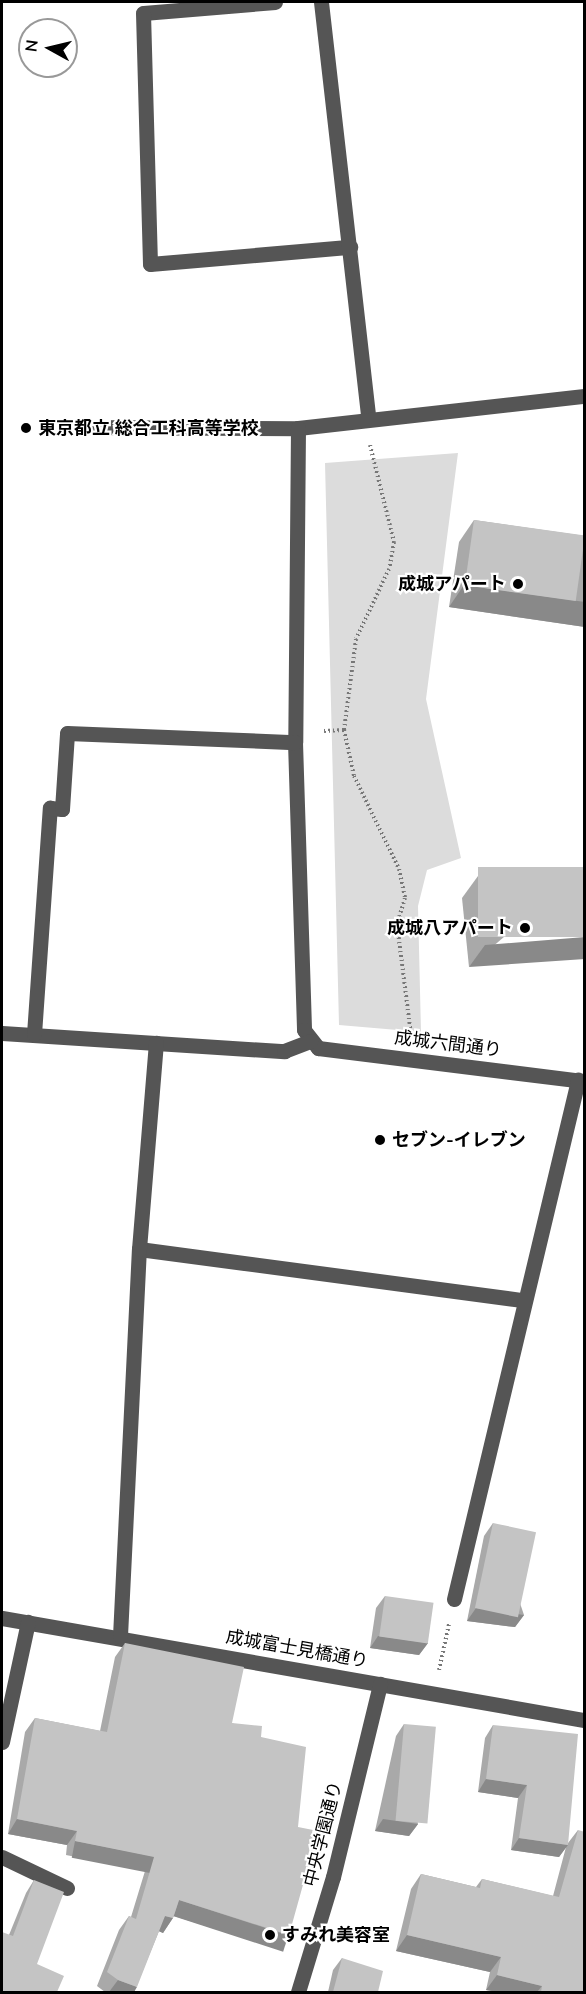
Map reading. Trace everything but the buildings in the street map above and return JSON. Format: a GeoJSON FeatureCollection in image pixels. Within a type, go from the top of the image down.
{"type":"FeatureCollection","features":[{"type":"Feature","properties":{"kind":"street"},"geometry":{"type":"LineString","coordinates":[[276,2],[143,13],[150,264],[350,247]]}},
{"type":"Feature","properties":{"kind":"street"},"geometry":{"type":"LineString","coordinates":[[321,2],[368,417]]}},
{"type":"Feature","properties":{"kind":"street"},"geometry":{"type":"LineString","coordinates":[[77,428],[298,428],[368,417],[585,396]]}},
{"type":"Feature","properties":{"kind":"street"},"geometry":{"type":"LineString","coordinates":[[2,1033],[284,1051],[310,1041],[304,1030],[295,742],[298,428]]}},
{"type":"Feature","properties":{"kind":"street"},"geometry":{"type":"LineString","coordinates":[[34,1035],[50,808],[62,809],[67,733],[295,742]]}},
{"type":"Feature","properties":{"kind":"street","name":"成城六間通り"},"geometry":{"type":"LineString","coordinates":[[310,1041],[318,1048],[581,1080]]}},
{"type":"Feature","properties":{"kind":"street"},"geometry":{"type":"LineString","coordinates":[[120,1636],[139,1249],[156,1043]]}},
{"type":"Feature","properties":{"kind":"street"},"geometry":{"type":"LineString","coordinates":[[454,1599],[523,1300],[581,1080]]}},
{"type":"Feature","properties":{"kind":"street"},"geometry":{"type":"LineString","coordinates":[[139,1249],[523,1300]]}},
{"type":"Feature","properties":{"kind":"street","name":"成城富士見橋通り"},"geometry":{"type":"LineString","coordinates":[[2,1618],[120,1636],[585,1720]]}},
{"type":"Feature","properties":{"kind":"street"},"geometry":{"type":"LineString","coordinates":[[2,1742],[28,1622]]}},
{"type":"Feature","properties":{"kind":"street","name":"中央学園通り"},"geometry":{"type":"LineString","coordinates":[[298,1992],[333,1877],[380,1684]]}},
{"type":"Feature","properties":{"kind":"street"},"geometry":{"type":"LineString","coordinates":[[2,1857],[67,1888]]}},
{"type":"Feature","properties":{"kind":"path"},"geometry":{"type":"LineString","coordinates":[[370,442],[394,542],[389,569],[356,639],[344,730],[354,776],[399,869],[405,898],[397,924],[411,1036]]}},
{"type":"Feature","properties":{"kind":"path"},"geometry":{"type":"LineString","coordinates":[[324,731],[344,730]]}},
{"type":"Feature","properties":{"kind":"path"},"geometry":{"type":"LineString","coordinates":[[433,1694],[454,1599]]}},
{"type":"Feature","properties":{"kind":"shaded area"},"geometry":{"type":"Polygon","coordinates":[[[458,453],[426,699],[461,858],[427,870],[418,906],[421,1032],[339,1025],[325,463],[458,453]]]}},
{"type":"Feature","properties":{"kind":"place","name":"東京都立 総合工科高等学校"},"geometry":{"type":"Point","coordinates":[26,428]}},
{"type":"Feature","properties":{"kind":"place","name":"成城アパート"},"geometry":{"type":"Point","coordinates":[518,584]}},
{"type":"Feature","properties":{"kind":"place","name":"成城八アパート"},"geometry":{"type":"Point","coordinates":[525,928]}},
{"type":"Feature","properties":{"kind":"place","name":"セブン-イレブン"},"geometry":{"type":"Point","coordinates":[380,1140]}},
{"type":"Feature","properties":{"kind":"place","name":"すみれ美容室"},"geometry":{"type":"Point","coordinates":[270,1935]}}]}
